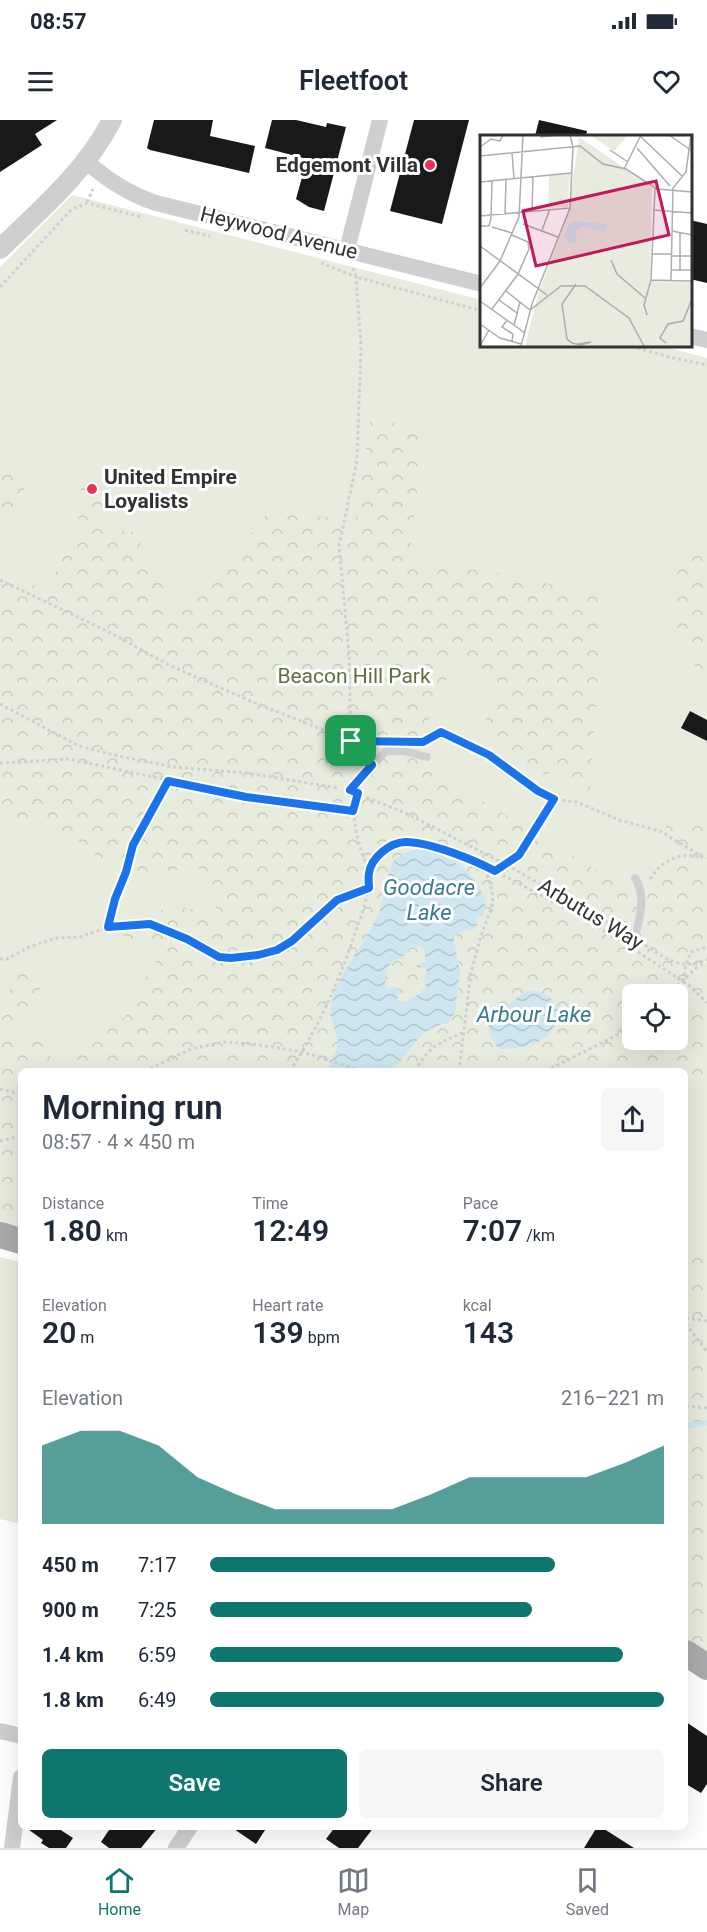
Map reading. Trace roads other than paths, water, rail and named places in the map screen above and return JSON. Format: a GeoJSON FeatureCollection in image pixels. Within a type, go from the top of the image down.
{"type":"FeatureCollection","features":[{"type":"Feature","properties":{"kind":"main road"},"geometry":{"type":"LineString","coordinates":[[0,1235],[18,1239]]}},
{"type":"Feature","properties":{"kind":"main road"},"geometry":{"type":"LineString","coordinates":[[688,1654],[707,1667]]}},
{"type":"Feature","properties":{"kind":"street"},"geometry":{"type":"LineString","coordinates":[[0,249],[69,182],[103,138],[112,120]]}},
{"type":"Feature","properties":{"kind":"street"},"geometry":{"type":"LineString","coordinates":[[347,250],[380,120]]}},
{"type":"Feature","properties":{"kind":"street","name":"Heywood Avenue"},"geometry":{"type":"LineString","coordinates":[[86,161],[116,185],[142,198],[480,283]]}},
{"type":"Feature","properties":{"kind":"street"},"geometry":{"type":"LineString","coordinates":[[692,336],[707,340]]}},
{"type":"Feature","properties":{"kind":"street"},"geometry":{"type":"LineString","coordinates":[[0,1731],[18,1735]]}},
{"type":"Feature","properties":{"kind":"street"},"geometry":{"type":"LineString","coordinates":[[12,1848],[18,1801]]}},
{"type":"Feature","properties":{"kind":"street"},"geometry":{"type":"LineString","coordinates":[[176,1848],[188,1830]]}},
{"type":"Feature","properties":{"kind":"lane"},"geometry":{"type":"LineString","coordinates":[[354,792],[372,765],[386,751],[427,757]]}},
{"type":"Feature","properties":{"kind":"lane"},"geometry":{"type":"LineString","coordinates":[[635,878],[642,887],[642,904],[635,939]]}},
{"type":"Feature","properties":{"kind":"water","name":"Goodacre Lake"},"geometry":{"type":"Polygon","coordinates":[[[418,849],[428,851],[458,864],[473,878],[483,897],[486,897],[484,915],[477,918],[475,929],[458,933],[453,937],[460,969],[455,1012],[448,1023],[428,1030],[392,1068],[328,1068],[338,1044],[331,1015],[335,992],[380,910],[394,861],[405,853],[418,849]],[[411,947],[389,966],[385,978],[387,988],[399,989],[401,992],[397,1000],[404,1002],[423,992],[426,984],[423,978],[427,971],[424,968],[415,967],[425,961],[425,953],[421,947],[411,947]]]}},
{"type":"Feature","properties":{"kind":"water","name":"Arbour Lake"},"geometry":{"type":"Polygon","coordinates":[[[531,990],[545,994],[559,1012],[553,1028],[537,1043],[518,1048],[500,1049],[494,1043],[489,1030],[489,1021],[495,1007],[507,1005],[531,990]]]}},
{"type":"Feature","properties":{"kind":"waterway"},"geometry":{"type":"LineString","coordinates":[[688,1426],[707,1423]]}},
{"type":"Feature","properties":{"kind":"place","name":"Edgemont Villa"},"geometry":{"type":"Point","coordinates":[430,165]}},
{"type":"Feature","properties":{"kind":"place","name":"United Empire Loyalists"},"geometry":{"type":"Point","coordinates":[92,489]}},
{"type":"Feature","properties":{"kind":"park label","name":"Beacon Hill Park"},"geometry":{"type":"Point","coordinates":[354,676]}}]}
